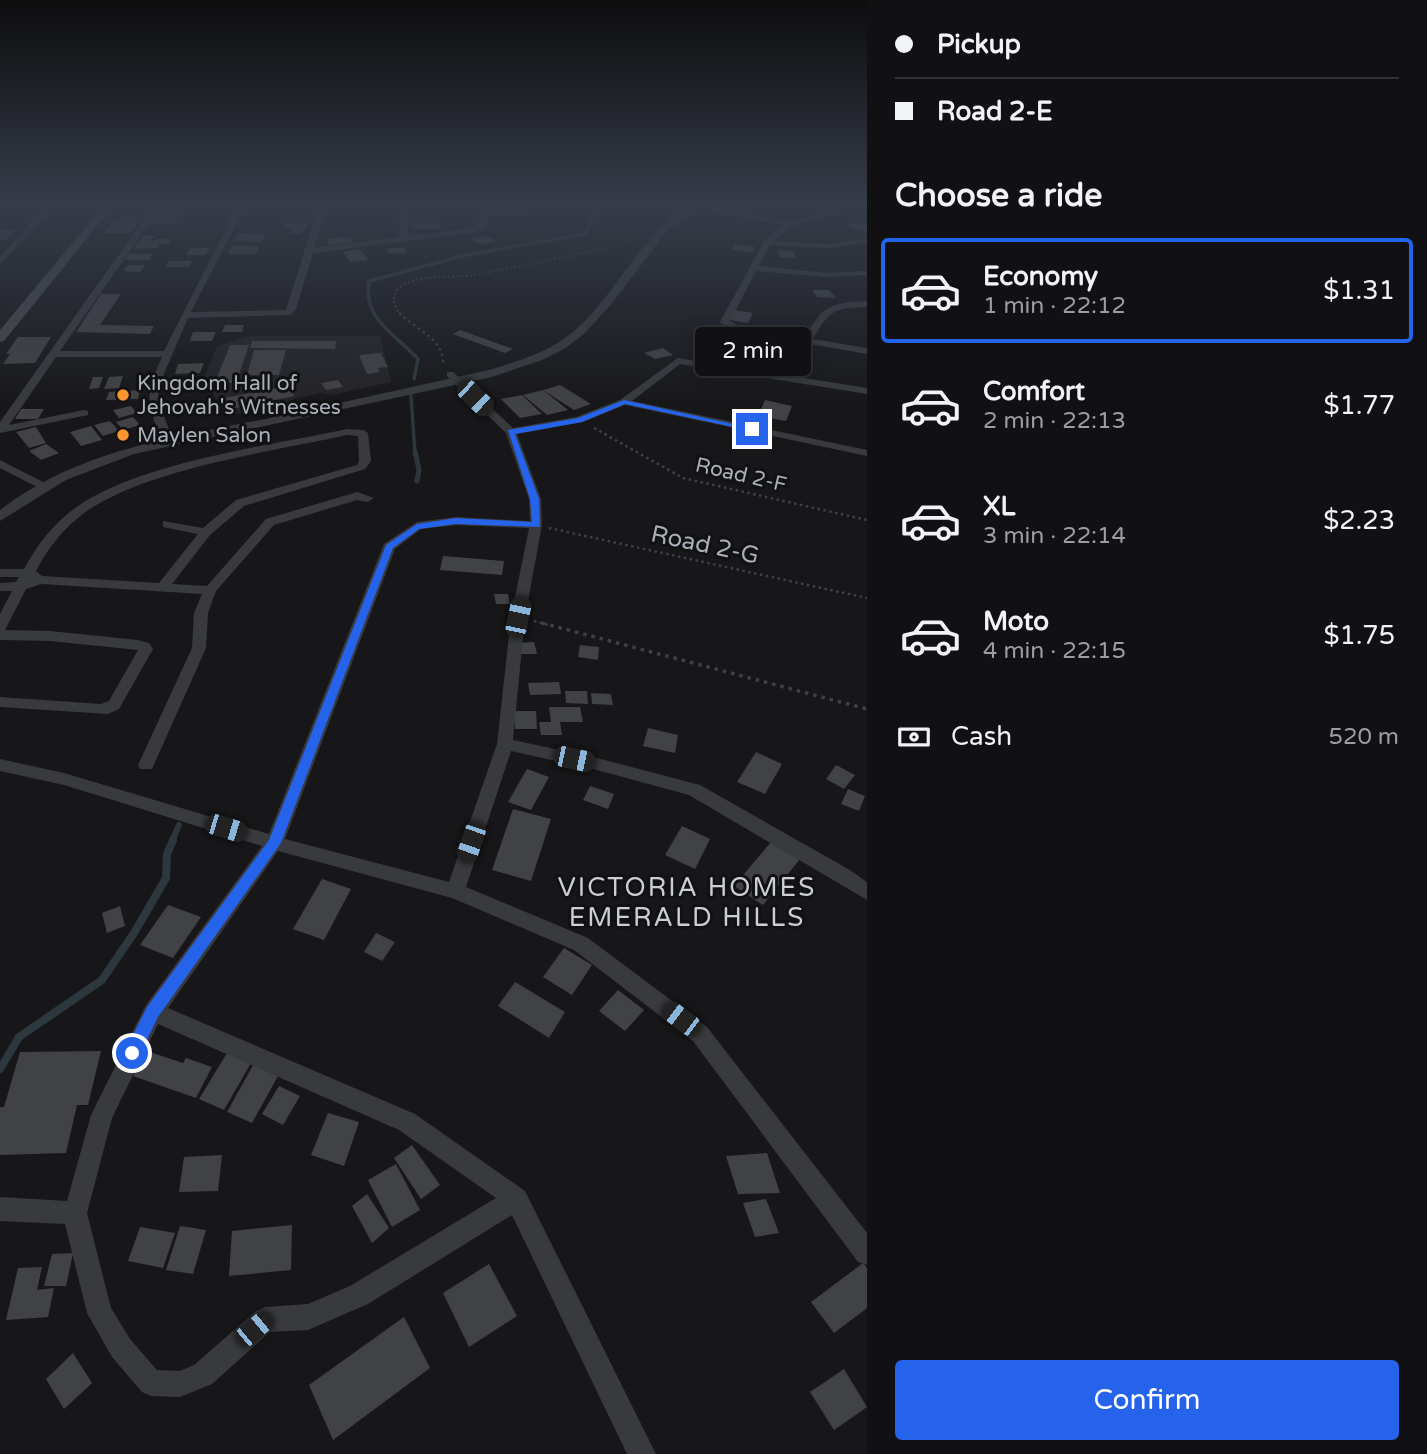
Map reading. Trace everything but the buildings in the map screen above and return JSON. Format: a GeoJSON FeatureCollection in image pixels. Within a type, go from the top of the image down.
{"type":"FeatureCollection","features":[{"type":"Feature","properties":{"kind":"main road"},"geometry":{"type":"LineString","coordinates":[[0,319],[39,273]]}},
{"type":"Feature","properties":{"kind":"main road"},"geometry":{"type":"LineString","coordinates":[[0,338],[53,273]]}},
{"type":"Feature","properties":{"kind":"street"},"geometry":{"type":"LineString","coordinates":[[0,430],[111,273]]}},
{"type":"Feature","properties":{"kind":"street"},"geometry":{"type":"LineString","coordinates":[[166,439],[153,393],[185,315],[207,273]]}},
{"type":"Feature","properties":{"kind":"street"},"geometry":{"type":"LineString","coordinates":[[185,315],[288,313],[302,273]]}},
{"type":"Feature","properties":{"kind":"street"},"geometry":{"type":"LineString","coordinates":[[10,492],[84,464],[166,439],[453,377],[510,359],[566,330],[614,273]]}},
{"type":"Feature","properties":{"kind":"street"},"geometry":{"type":"LineString","coordinates":[[750,273],[724,319],[727,324],[867,351]]}},
{"type":"Feature","properties":{"kind":"street"},"geometry":{"type":"LineString","coordinates":[[804,273],[867,273]]}},
{"type":"Feature","properties":{"kind":"street"},"geometry":{"type":"LineString","coordinates":[[808,340],[824,311],[830,307],[867,304]]}},
{"type":"Feature","properties":{"kind":"street"},"geometry":{"type":"LineString","coordinates":[[55,354],[169,354]]}},
{"type":"Feature","properties":{"kind":"street"},"geometry":{"type":"LineString","coordinates":[[511,432],[579,420],[624,402],[678,361],[867,391]]}},
{"type":"Feature","properties":{"kind":"street"},"geometry":{"type":"LineString","coordinates":[[453,377],[511,432],[534,499],[536,525],[518,617],[505,744],[455,891]]}},
{"type":"Feature","properties":{"kind":"street"},"geometry":{"type":"LineString","coordinates":[[624,402],[867,453]]}},
{"type":"Feature","properties":{"kind":"street"},"geometry":{"type":"LineString","coordinates":[[0,430],[84,413]]}},
{"type":"Feature","properties":{"kind":"street"},"geometry":{"type":"LineString","coordinates":[[0,628],[23,586],[35,576],[45,544],[58,528],[74,513],[111,492],[192,467],[347,432],[363,433],[365,461],[361,467],[250,499],[232,509],[206,532],[162,588]]}},
{"type":"Feature","properties":{"kind":"street"},"geometry":{"type":"LineString","coordinates":[[0,463],[36,482]]}},
{"type":"Feature","properties":{"kind":"street"},"geometry":{"type":"LineString","coordinates":[[0,517],[36,482]]}},
{"type":"Feature","properties":{"kind":"street"},"geometry":{"type":"LineString","coordinates":[[146,765],[199,648],[201,613],[209,590],[270,522],[357,496],[368,498]]}},
{"type":"Feature","properties":{"kind":"street"},"geometry":{"type":"LineString","coordinates":[[517,1199],[359,1295],[308,1317],[265,1320],[202,1375],[180,1384],[151,1383],[121,1348],[100,1313],[75,1213],[102,1115],[152,1012],[274,843],[389,547],[417,526],[456,521],[536,525]]}},
{"type":"Feature","properties":{"kind":"street"},"geometry":{"type":"LineString","coordinates":[[167,524],[206,532]]}},
{"type":"Feature","properties":{"kind":"street"},"geometry":{"type":"LineString","coordinates":[[0,573],[209,590]]}},
{"type":"Feature","properties":{"kind":"street"},"geometry":{"type":"LineString","coordinates":[[0,587],[23,586]]}},
{"type":"Feature","properties":{"kind":"street"},"geometry":{"type":"LineString","coordinates":[[0,635],[62,637],[138,645],[146,649],[114,705],[103,710],[0,702]]}},
{"type":"Feature","properties":{"kind":"street"},"geometry":{"type":"LineString","coordinates":[[505,744],[597,764],[694,790],[844,875],[867,892]]}},
{"type":"Feature","properties":{"kind":"street"},"geometry":{"type":"LineString","coordinates":[[0,765],[64,779],[274,843],[455,891],[581,944],[701,1034],[867,1252]]}},
{"type":"Feature","properties":{"kind":"street"},"geometry":{"type":"LineString","coordinates":[[152,1012],[407,1122],[517,1199],[642,1454]]}},
{"type":"Feature","properties":{"kind":"street"},"geometry":{"type":"LineString","coordinates":[[0,1209],[75,1213]]}},
{"type":"Feature","properties":{"kind":"path"},"geometry":{"type":"LineString","coordinates":[[453,377],[443,365],[441,348],[398,312],[394,300],[397,289],[411,281],[486,273]]}},
{"type":"Feature","properties":{"kind":"path","name":"Road 2-F"},"geometry":{"type":"LineString","coordinates":[[579,420],[684,478],[867,520]]}},
{"type":"Feature","properties":{"kind":"path","name":"Road 2-G"},"geometry":{"type":"LineString","coordinates":[[536,525],[867,598]]}},
{"type":"Feature","properties":{"kind":"path"},"geometry":{"type":"LineString","coordinates":[[518,617],[867,709]]}},
{"type":"Feature","properties":{"kind":"shaded area"},"geometry":{"type":"Polygon","coordinates":[[[250,336],[380,336],[391,382],[331,395],[320,393],[294,399],[291,403],[227,416],[213,394],[201,385],[217,346],[250,336]]]}},
{"type":"Feature","properties":{"kind":"waterway"},"geometry":{"type":"LineString","coordinates":[[399,273],[369,281],[368,295],[376,316],[383,325],[418,359],[414,379]]}},
{"type":"Feature","properties":{"kind":"waterway"},"geometry":{"type":"LineString","coordinates":[[411,396],[415,453]]}},
{"type":"Feature","properties":{"kind":"waterway"},"geometry":{"type":"LineString","coordinates":[[415,451],[419,470],[417,481]]}},
{"type":"Feature","properties":{"kind":"waterway"},"geometry":{"type":"LineString","coordinates":[[172,841],[179,825]]}},
{"type":"Feature","properties":{"kind":"waterway"},"geometry":{"type":"LineString","coordinates":[[0,1069],[19,1037],[102,980],[134,933],[166,878],[167,854],[173,840]]}},
{"type":"Feature","properties":{"kind":"place","name":"Kingdom Hall of Jehovah's Witnesses"},"geometry":{"type":"Point","coordinates":[123,395]}},
{"type":"Feature","properties":{"kind":"place","name":"Maylen Salon"},"geometry":{"type":"Point","coordinates":[123,435]}},
{"type":"Feature","properties":{"kind":"district","name":"VICTORIA HOMES EMERALD HILLS"},"geometry":{"type":"Point","coordinates":[687,902]}},
{"type":"Feature","properties":{"kind":"route"},"geometry":{"type":"LineString","coordinates":[[132,1053],[152,1012],[274,843],[389,547],[417,526],[456,521],[536,525],[534,499],[511,432],[579,420],[624,402],[752,429]]}}]}
